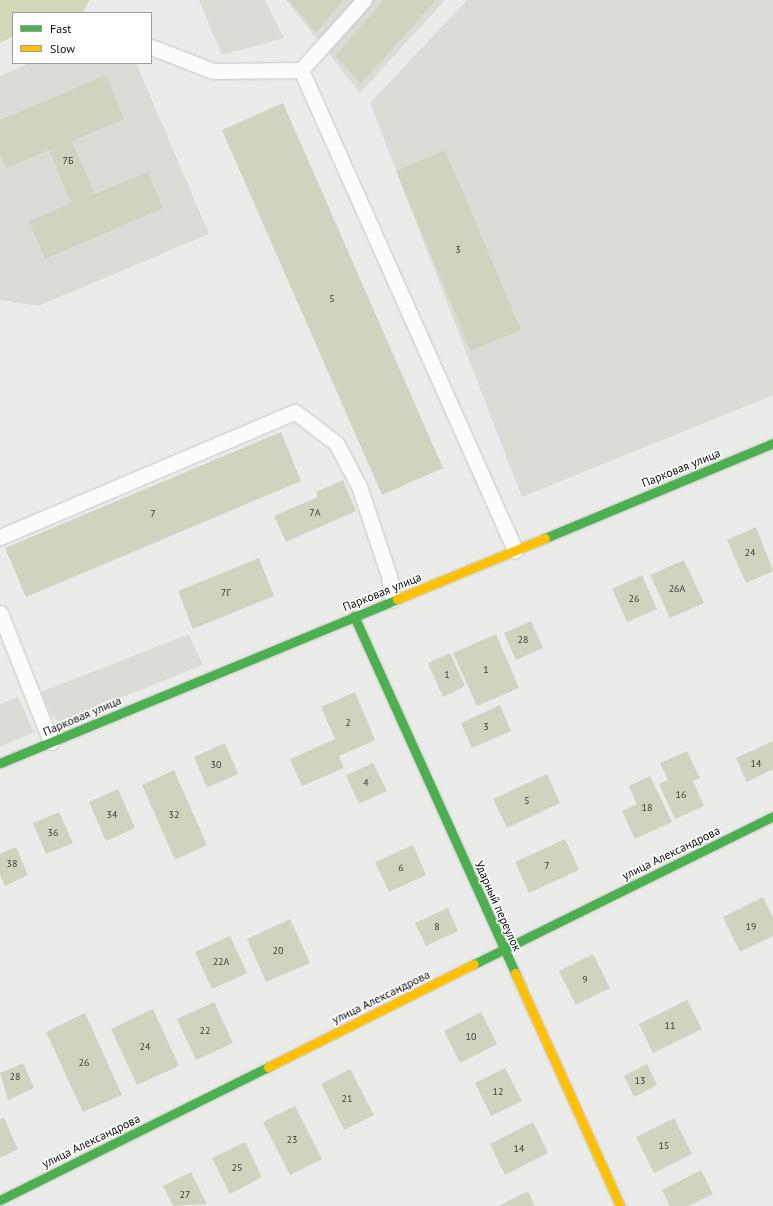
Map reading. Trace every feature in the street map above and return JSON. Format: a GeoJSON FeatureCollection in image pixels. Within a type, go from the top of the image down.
{"type":"FeatureCollection","features":[{"type":"Feature","properties":{"kind":"street","name":"Парковая улица"},"geometry":{"type":"LineString","coordinates":[[0,763],[773,443]]}},
{"type":"Feature","properties":{"kind":"street","name":"Ударный переулок"},"geometry":{"type":"LineString","coordinates":[[354,616],[620,1206]]}},
{"type":"Feature","properties":{"kind":"street","name":"улица Александрова"},"geometry":{"type":"LineString","coordinates":[[0,1200],[773,816]]}},
{"type":"Feature","properties":{"kind":"lane"},"geometry":{"type":"LineString","coordinates":[[152,47],[213,71],[301,70],[364,0]]}},
{"type":"Feature","properties":{"kind":"lane"},"geometry":{"type":"LineString","coordinates":[[301,70],[516,550]]}},
{"type":"Feature","properties":{"kind":"lane"},"geometry":{"type":"LineString","coordinates":[[0,536],[295,412],[336,443],[359,486],[389,576],[393,600]]}},
{"type":"Feature","properties":{"kind":"lane"},"geometry":{"type":"LineString","coordinates":[[0,613],[51,742]]}},
{"type":"Feature","properties":{"kind":"shaded area"},"geometry":{"type":"Polygon","coordinates":[[[199,0],[265,0],[284,38],[222,55],[199,0]]]}},
{"type":"Feature","properties":{"kind":"shaded area"},"geometry":{"type":"Polygon","coordinates":[[[286,0],[445,0],[360,93],[286,0]]]}},
{"type":"Feature","properties":{"kind":"shaded area"},"geometry":{"type":"Polygon","coordinates":[[[467,0],[773,0],[773,395],[522,497],[370,103],[467,0]]]}},
{"type":"Feature","properties":{"kind":"shaded area"},"geometry":{"type":"Polygon","coordinates":[[[27,64],[136,64],[209,234],[38,306],[0,300],[0,76],[27,64]]]}},
{"type":"Feature","properties":{"kind":"shaded area"},"geometry":{"type":"Polygon","coordinates":[[[189,634],[203,665],[59,722],[52,716],[41,692],[189,634]]]}},
{"type":"Feature","properties":{"kind":"shaded area"},"geometry":{"type":"Polygon","coordinates":[[[18,697],[34,732],[0,747],[0,704],[18,697]]]}},
{"type":"Feature","properties":{"kind":"green space"},"geometry":{"type":"Polygon","coordinates":[[[0,0],[89,0],[83,12],[12,12],[12,37],[0,43],[0,0]]]}},
{"type":"Feature","properties":{"kind":"building"},"geometry":{"type":"Polygon","coordinates":[[[288,0],[344,0],[316,32],[288,0]]]}},
{"type":"Feature","properties":{"kind":"building"},"geometry":{"type":"Polygon","coordinates":[[[384,0],[436,0],[361,84],[335,56],[384,0]]]}},
{"type":"Feature","properties":{"kind":"building"},"geometry":{"type":"Polygon","coordinates":[[[106,75],[124,119],[72,141],[95,194],[148,172],[163,208],[45,259],[29,221],[71,203],[49,150],[6,168],[0,154],[0,120],[106,75]]]}},
{"type":"Feature","properties":{"kind":"building"},"geometry":{"type":"Polygon","coordinates":[[[283,103],[443,468],[382,495],[222,130],[283,103]]]}},
{"type":"Feature","properties":{"kind":"building"},"geometry":{"type":"Polygon","coordinates":[[[445,150],[521,330],[471,351],[396,171],[445,150]]]}},
{"type":"Feature","properties":{"kind":"building"},"geometry":{"type":"Polygon","coordinates":[[[281,432],[301,481],[26,597],[5,548],[281,432]]]}},
{"type":"Feature","properties":{"kind":"building"},"geometry":{"type":"Polygon","coordinates":[[[343,480],[356,511],[286,542],[274,516],[318,497],[316,492],[343,480]]]}},
{"type":"Feature","properties":{"kind":"building"},"geometry":{"type":"Polygon","coordinates":[[[756,527],[773,571],[746,583],[727,540],[756,527]]]}},
{"type":"Feature","properties":{"kind":"building"},"geometry":{"type":"Polygon","coordinates":[[[259,558],[274,596],[193,629],[178,591],[259,558]]]}},
{"type":"Feature","properties":{"kind":"building"},"geometry":{"type":"Polygon","coordinates":[[[684,560],[704,603],[670,618],[650,575],[684,560]]]}},
{"type":"Feature","properties":{"kind":"building"},"geometry":{"type":"Polygon","coordinates":[[[642,575],[657,609],[627,622],[612,589],[642,575]]]}},
{"type":"Feature","properties":{"kind":"building"},"geometry":{"type":"Polygon","coordinates":[[[531,621],[543,648],[516,660],[504,633],[531,621]]]}},
{"type":"Feature","properties":{"kind":"building"},"geometry":{"type":"Polygon","coordinates":[[[496,634],[519,688],[477,706],[453,653],[496,634]]]}},
{"type":"Feature","properties":{"kind":"building"},"geometry":{"type":"Polygon","coordinates":[[[450,653],[465,686],[443,697],[428,663],[450,653]]]}},
{"type":"Feature","properties":{"kind":"building"},"geometry":{"type":"Polygon","coordinates":[[[355,692],[375,740],[339,756],[344,768],[302,786],[290,759],[335,739],[321,707],[355,692]]]}},
{"type":"Feature","properties":{"kind":"building"},"geometry":{"type":"Polygon","coordinates":[[[500,705],[511,731],[472,748],[461,723],[500,705]]]}},
{"type":"Feature","properties":{"kind":"building"},"geometry":{"type":"Polygon","coordinates":[[[773,741],[773,769],[747,782],[736,758],[773,741]]]}},
{"type":"Feature","properties":{"kind":"building"},"geometry":{"type":"Polygon","coordinates":[[[225,743],[238,774],[207,788],[194,757],[225,743]]]}},
{"type":"Feature","properties":{"kind":"building"},"geometry":{"type":"Polygon","coordinates":[[[687,751],[700,778],[693,781],[704,806],[675,819],[659,784],[668,780],[660,763],[687,751]]]}},
{"type":"Feature","properties":{"kind":"building"},"geometry":{"type":"Polygon","coordinates":[[[373,763],[387,791],[359,804],[346,775],[373,763]]]}},
{"type":"Feature","properties":{"kind":"building"},"geometry":{"type":"Polygon","coordinates":[[[174,770],[207,845],[175,860],[142,785],[174,770]]]}},
{"type":"Feature","properties":{"kind":"building"},"geometry":{"type":"Polygon","coordinates":[[[547,774],[560,803],[507,828],[493,799],[547,774]]]}},
{"type":"Feature","properties":{"kind":"building"},"geometry":{"type":"Polygon","coordinates":[[[650,776],[672,822],[635,839],[622,811],[637,804],[629,786],[650,776]]]}},
{"type":"Feature","properties":{"kind":"building"},"geometry":{"type":"Polygon","coordinates":[[[118,789],[135,828],[106,841],[89,802],[118,789]]]}},
{"type":"Feature","properties":{"kind":"building"},"geometry":{"type":"Polygon","coordinates":[[[59,812],[73,843],[46,854],[33,823],[59,812]]]}},
{"type":"Feature","properties":{"kind":"building"},"geometry":{"type":"Polygon","coordinates":[[[565,839],[579,870],[529,893],[515,862],[565,839]]]}},
{"type":"Feature","properties":{"kind":"building"},"geometry":{"type":"Polygon","coordinates":[[[413,845],[426,875],[389,892],[375,862],[413,845]]]}},
{"type":"Feature","properties":{"kind":"building"},"geometry":{"type":"Polygon","coordinates":[[[16,847],[28,875],[5,886],[0,874],[0,854],[16,847]]]}},
{"type":"Feature","properties":{"kind":"building"},"geometry":{"type":"Polygon","coordinates":[[[763,897],[773,918],[773,936],[740,952],[723,917],[763,897]]]}},
{"type":"Feature","properties":{"kind":"building"},"geometry":{"type":"Polygon","coordinates":[[[448,908],[458,931],[426,946],[415,923],[448,908]]]}},
{"type":"Feature","properties":{"kind":"building"},"geometry":{"type":"Polygon","coordinates":[[[290,919],[310,963],[266,982],[247,939],[290,919]]]}},
{"type":"Feature","properties":{"kind":"building"},"geometry":{"type":"Polygon","coordinates":[[[230,936],[247,973],[212,989],[195,952],[230,936]]]}},
{"type":"Feature","properties":{"kind":"building"},"geometry":{"type":"Polygon","coordinates":[[[593,954],[610,988],[576,1005],[559,971],[593,954]]]}},
{"type":"Feature","properties":{"kind":"building"},"geometry":{"type":"Polygon","coordinates":[[[687,1000],[702,1029],[653,1053],[639,1024],[687,1000]]]}},
{"type":"Feature","properties":{"kind":"building"},"geometry":{"type":"Polygon","coordinates":[[[214,1002],[233,1043],[196,1060],[177,1019],[214,1002]]]}},
{"type":"Feature","properties":{"kind":"building"},"geometry":{"type":"Polygon","coordinates":[[[153,1009],[179,1066],[137,1085],[111,1029],[153,1009]]]}},
{"type":"Feature","properties":{"kind":"building"},"geometry":{"type":"Polygon","coordinates":[[[481,1012],[497,1044],[460,1063],[444,1031],[481,1012]]]}},
{"type":"Feature","properties":{"kind":"building"},"geometry":{"type":"Polygon","coordinates":[[[85,1013],[122,1095],[83,1112],[46,1032],[85,1013]]]}},
{"type":"Feature","properties":{"kind":"building"},"geometry":{"type":"Polygon","coordinates":[[[23,1063],[34,1088],[8,1100],[0,1073],[23,1063]]]}},
{"type":"Feature","properties":{"kind":"building"},"geometry":{"type":"Polygon","coordinates":[[[647,1064],[657,1085],[634,1097],[624,1076],[647,1064]]]}},
{"type":"Feature","properties":{"kind":"building"},"geometry":{"type":"Polygon","coordinates":[[[505,1068],[522,1101],[491,1116],[475,1083],[505,1068]]]}},
{"type":"Feature","properties":{"kind":"building"},"geometry":{"type":"Polygon","coordinates":[[[350,1069],[374,1115],[344,1130],[321,1084],[350,1069]]]}},
{"type":"Feature","properties":{"kind":"building"},"geometry":{"type":"Polygon","coordinates":[[[295,1106],[322,1159],[290,1175],[263,1122],[295,1106]]]}},
{"type":"Feature","properties":{"kind":"building"},"geometry":{"type":"Polygon","coordinates":[[[4,1118],[18,1149],[0,1158],[0,1119],[4,1118]]]}},
{"type":"Feature","properties":{"kind":"building"},"geometry":{"type":"Polygon","coordinates":[[[674,1118],[692,1154],[654,1173],[636,1137],[674,1118]]]}},
{"type":"Feature","properties":{"kind":"building"},"geometry":{"type":"Polygon","coordinates":[[[533,1122],[548,1153],[505,1175],[490,1144],[533,1122]]]}},
{"type":"Feature","properties":{"kind":"building"},"geometry":{"type":"Polygon","coordinates":[[[245,1142],[262,1177],[230,1194],[212,1158],[245,1142]]]}},
{"type":"Feature","properties":{"kind":"building"},"geometry":{"type":"Polygon","coordinates":[[[701,1170],[713,1194],[688,1206],[670,1206],[662,1190],[701,1170]]]}},
{"type":"Feature","properties":{"kind":"building"},"geometry":{"type":"Polygon","coordinates":[[[191,1172],[207,1204],[173,1206],[163,1186],[191,1172]]]}},
{"type":"Feature","properties":{"kind":"building"},"geometry":{"type":"Polygon","coordinates":[[[528,1191],[535,1206],[499,1206],[528,1191]]]}},
{"type":"Feature","properties":{"kind":"traffic: fast"},"geometry":{"type":"LineString","coordinates":[[545,538],[773,443]]}},
{"type":"Feature","properties":{"kind":"traffic: fast"},"geometry":{"type":"LineString","coordinates":[[0,763],[397,599]]}},
{"type":"Feature","properties":{"kind":"traffic: fast"},"geometry":{"type":"LineString","coordinates":[[354,616],[515,973]]}},
{"type":"Feature","properties":{"kind":"traffic: fast"},"geometry":{"type":"LineString","coordinates":[[474,964],[773,816]]}},
{"type":"Feature","properties":{"kind":"traffic: fast"},"geometry":{"type":"LineString","coordinates":[[0,1200],[268,1067]]}},
{"type":"Feature","properties":{"kind":"traffic: slow"},"geometry":{"type":"LineString","coordinates":[[397,599],[545,538]]}},
{"type":"Feature","properties":{"kind":"traffic: slow"},"geometry":{"type":"LineString","coordinates":[[268,1067],[474,964]]}},
{"type":"Feature","properties":{"kind":"traffic: slow"},"geometry":{"type":"LineString","coordinates":[[515,973],[620,1206]]}}]}
